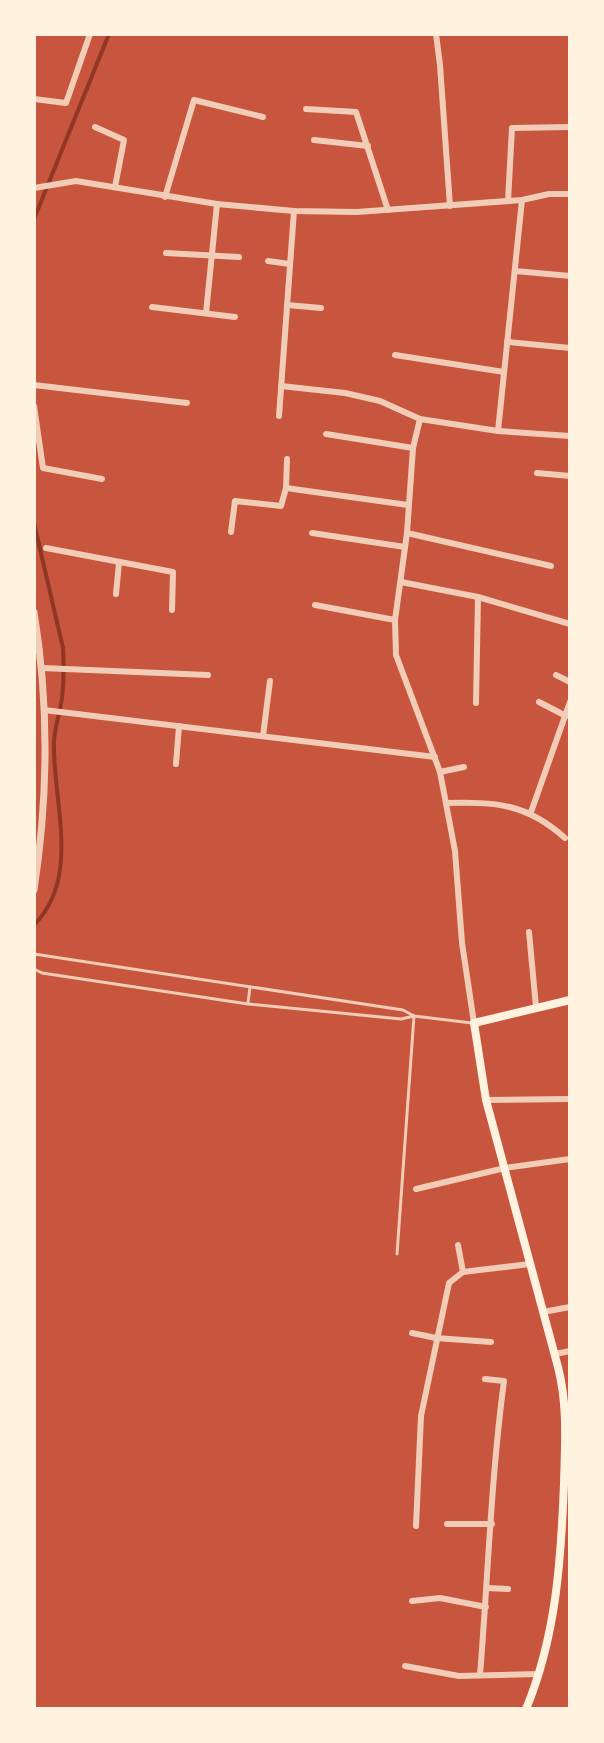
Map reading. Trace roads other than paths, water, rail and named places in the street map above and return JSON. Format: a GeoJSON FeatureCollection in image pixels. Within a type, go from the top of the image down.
{"type":"FeatureCollection","features":[{"type":"Feature","properties":{"kind":"main road"},"geometry":{"type":"LineString","coordinates":[[529,1709],[558,1584],[568,1439],[564,1393],[486,1100],[474,1023],[570,1000]]}},
{"type":"Feature","properties":{"kind":"street"},"geometry":{"type":"LineString","coordinates":[[34,99],[66,103],[90,34]]}},
{"type":"Feature","properties":{"kind":"street"},"geometry":{"type":"LineString","coordinates":[[436,34],[450,206]]}},
{"type":"Feature","properties":{"kind":"street"},"geometry":{"type":"LineString","coordinates":[[165,197],[194,100],[263,117]]}},
{"type":"Feature","properties":{"kind":"street"},"geometry":{"type":"LineString","coordinates":[[306,109],[356,112],[388,210]]}},
{"type":"Feature","properties":{"kind":"street"},"geometry":{"type":"LineString","coordinates":[[95,127],[124,140],[115,187]]}},
{"type":"Feature","properties":{"kind":"street"},"geometry":{"type":"LineString","coordinates":[[508,201],[512,128],[570,127]]}},
{"type":"Feature","properties":{"kind":"street"},"geometry":{"type":"LineString","coordinates":[[314,140],[368,146]]}},
{"type":"Feature","properties":{"kind":"street"},"geometry":{"type":"LineString","coordinates":[[37,188],[76,181],[165,197],[294,211],[388,210],[570,194]]}},
{"type":"Feature","properties":{"kind":"street"},"geometry":{"type":"LineString","coordinates":[[498,431],[522,200]]}},
{"type":"Feature","properties":{"kind":"street"},"geometry":{"type":"LineString","coordinates":[[206,313],[217,204]]}},
{"type":"Feature","properties":{"kind":"street"},"geometry":{"type":"LineString","coordinates":[[279,416],[294,211]]}},
{"type":"Feature","properties":{"kind":"street"},"geometry":{"type":"LineString","coordinates":[[166,253],[239,257]]}},
{"type":"Feature","properties":{"kind":"street"},"geometry":{"type":"LineString","coordinates":[[268,261],[290,264]]}},
{"type":"Feature","properties":{"kind":"street"},"geometry":{"type":"LineString","coordinates":[[515,271],[570,276]]}},
{"type":"Feature","properties":{"kind":"street"},"geometry":{"type":"LineString","coordinates":[[287,305],[321,308]]}},
{"type":"Feature","properties":{"kind":"street"},"geometry":{"type":"LineString","coordinates":[[152,307],[235,317]]}},
{"type":"Feature","properties":{"kind":"street"},"geometry":{"type":"LineString","coordinates":[[507,342],[570,348]]}},
{"type":"Feature","properties":{"kind":"street"},"geometry":{"type":"LineString","coordinates":[[395,355],[504,372]]}},
{"type":"Feature","properties":{"kind":"street"},"geometry":{"type":"LineString","coordinates":[[34,385],[187,403]]}},
{"type":"Feature","properties":{"kind":"street"},"geometry":{"type":"LineString","coordinates":[[281,386],[356,395],[380,401],[420,419],[498,431],[570,436]]}},
{"type":"Feature","properties":{"kind":"street"},"geometry":{"type":"LineString","coordinates":[[34,406],[43,468],[102,479]]}},
{"type":"Feature","properties":{"kind":"street"},"geometry":{"type":"LineString","coordinates":[[420,419],[413,448],[407,533],[395,620],[396,655],[440,772],[455,851],[462,943],[474,1023]]}},
{"type":"Feature","properties":{"kind":"street"},"geometry":{"type":"LineString","coordinates":[[326,434],[413,448]]}},
{"type":"Feature","properties":{"kind":"street"},"geometry":{"type":"LineString","coordinates":[[231,532],[235,501],[281,506],[286,488],[287,459]]}},
{"type":"Feature","properties":{"kind":"street"},"geometry":{"type":"LineString","coordinates":[[537,473],[570,476]]}},
{"type":"Feature","properties":{"kind":"street"},"geometry":{"type":"LineString","coordinates":[[286,488],[408,505]]}},
{"type":"Feature","properties":{"kind":"street"},"geometry":{"type":"LineString","coordinates":[[312,533],[405,547]]}},
{"type":"Feature","properties":{"kind":"street"},"geometry":{"type":"LineString","coordinates":[[407,533],[551,566]]}},
{"type":"Feature","properties":{"kind":"street"},"geometry":{"type":"LineString","coordinates":[[46,548],[173,572],[172,610]]}},
{"type":"Feature","properties":{"kind":"street"},"geometry":{"type":"LineString","coordinates":[[116,594],[119,563]]}},
{"type":"Feature","properties":{"kind":"street"},"geometry":{"type":"LineString","coordinates":[[401,582],[478,597],[570,624]]}},
{"type":"Feature","properties":{"kind":"street"},"geometry":{"type":"LineString","coordinates":[[476,703],[478,597]]}},
{"type":"Feature","properties":{"kind":"street"},"geometry":{"type":"LineString","coordinates":[[315,605],[395,620]]}},
{"type":"Feature","properties":{"kind":"street"},"geometry":{"type":"LineString","coordinates":[[34,612],[44,710],[43,833],[34,890]]}},
{"type":"Feature","properties":{"kind":"street"},"geometry":{"type":"LineString","coordinates":[[42,668],[208,675]]}},
{"type":"Feature","properties":{"kind":"street"},"geometry":{"type":"LineString","coordinates":[[556,675],[570,682]]}},
{"type":"Feature","properties":{"kind":"street"},"geometry":{"type":"LineString","coordinates":[[263,736],[270,681]]}},
{"type":"Feature","properties":{"kind":"street"},"geometry":{"type":"LineString","coordinates":[[539,702],[566,716]]}},
{"type":"Feature","properties":{"kind":"street"},"geometry":{"type":"LineString","coordinates":[[531,812],[570,702]]}},
{"type":"Feature","properties":{"kind":"street"},"geometry":{"type":"LineString","coordinates":[[44,710],[435,757]]}},
{"type":"Feature","properties":{"kind":"street"},"geometry":{"type":"LineString","coordinates":[[176,764],[179,726]]}},
{"type":"Feature","properties":{"kind":"street"},"geometry":{"type":"LineString","coordinates":[[440,772],[464,767]]}},
{"type":"Feature","properties":{"kind":"street"},"geometry":{"type":"LineString","coordinates":[[34,769],[43,770]]}},
{"type":"Feature","properties":{"kind":"street"},"geometry":{"type":"LineString","coordinates":[[446,803],[481,802],[531,812],[565,838]]}},
{"type":"Feature","properties":{"kind":"street"},"geometry":{"type":"LineString","coordinates":[[529,932],[536,1007]]}},
{"type":"Feature","properties":{"kind":"street"},"geometry":{"type":"LineString","coordinates":[[486,1100],[570,1099]]}},
{"type":"Feature","properties":{"kind":"street"},"geometry":{"type":"LineString","coordinates":[[416,1189],[505,1168],[570,1159]]}},
{"type":"Feature","properties":{"kind":"street"},"geometry":{"type":"LineString","coordinates":[[458,1245],[463,1272]]}},
{"type":"Feature","properties":{"kind":"street"},"geometry":{"type":"LineString","coordinates":[[416,1526],[421,1416],[449,1283],[463,1272],[530,1264]]}},
{"type":"Feature","properties":{"kind":"street"},"geometry":{"type":"LineString","coordinates":[[543,1312],[570,1307]]}},
{"type":"Feature","properties":{"kind":"street"},"geometry":{"type":"LineString","coordinates":[[412,1333],[491,1342]]}},
{"type":"Feature","properties":{"kind":"street"},"geometry":{"type":"LineString","coordinates":[[555,1354],[570,1351]]}},
{"type":"Feature","properties":{"kind":"street"},"geometry":{"type":"LineString","coordinates":[[480,1675],[497,1435],[504,1381],[485,1379]]}},
{"type":"Feature","properties":{"kind":"street"},"geometry":{"type":"LineString","coordinates":[[447,1524],[492,1524]]}},
{"type":"Feature","properties":{"kind":"street"},"geometry":{"type":"LineString","coordinates":[[487,1588],[508,1589]]}},
{"type":"Feature","properties":{"kind":"street"},"geometry":{"type":"LineString","coordinates":[[412,1601],[440,1598],[486,1607]]}},
{"type":"Feature","properties":{"kind":"street"},"geometry":{"type":"LineString","coordinates":[[405,1666],[459,1676],[539,1674]]}},
{"type":"Feature","properties":{"kind":"lane"},"geometry":{"type":"LineString","coordinates":[[34,954],[403,1010],[414,1016]]}},
{"type":"Feature","properties":{"kind":"lane"},"geometry":{"type":"LineString","coordinates":[[34,969],[42,973],[248,1004],[474,1023]]}},
{"type":"Feature","properties":{"kind":"lane"},"geometry":{"type":"LineString","coordinates":[[248,1004],[250,987]]}},
{"type":"Feature","properties":{"kind":"lane"},"geometry":{"type":"LineString","coordinates":[[397,1254],[414,1016]]}},
{"type":"Feature","properties":{"kind":"waterway"},"geometry":{"type":"LineString","coordinates":[[34,219],[109,34]]}},
{"type":"Feature","properties":{"kind":"waterway"},"geometry":{"type":"LineString","coordinates":[[34,523],[63,648],[64,667],[54,741],[61,861],[49,906],[34,925]]}}]}
